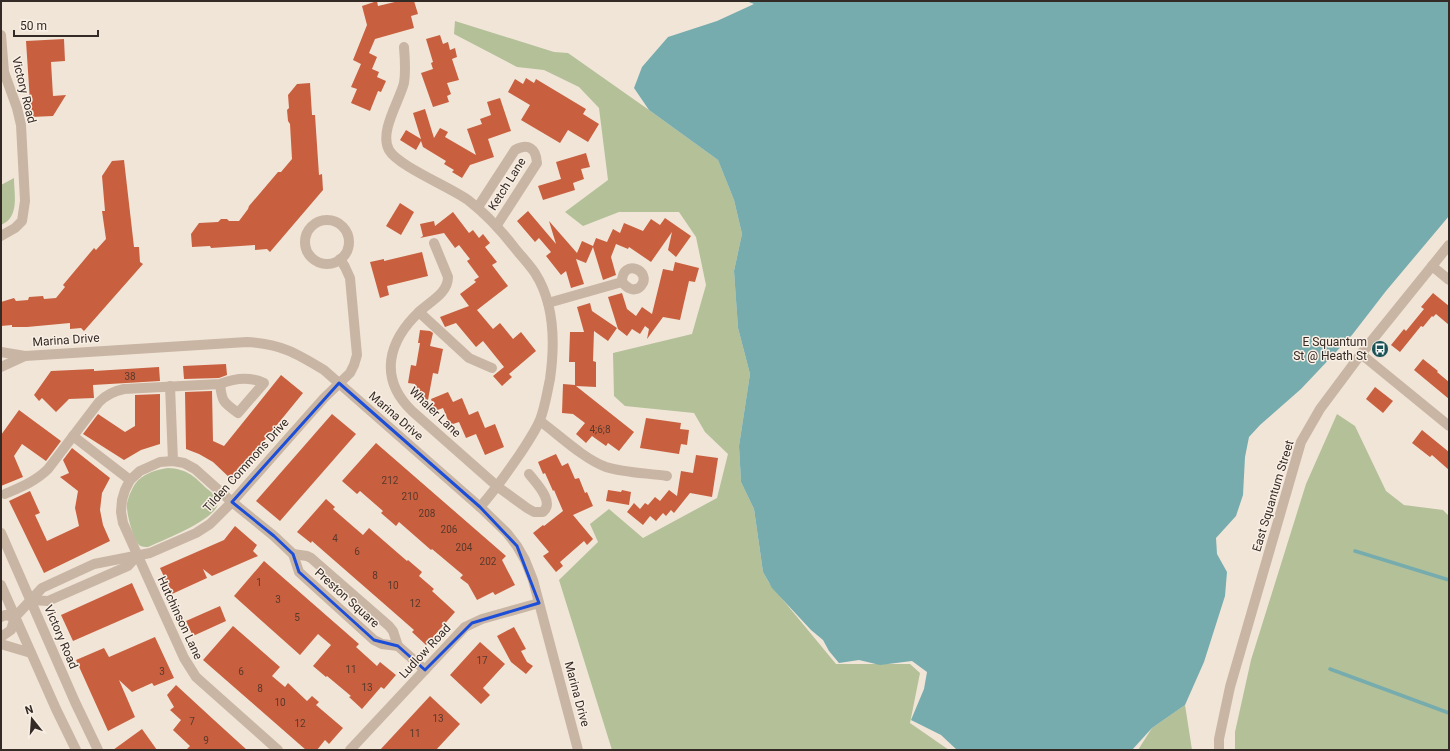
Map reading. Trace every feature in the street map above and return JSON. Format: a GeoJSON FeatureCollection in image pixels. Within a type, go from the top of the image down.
{"type":"FeatureCollection","features":[{"type":"Feature","properties":{"kind":"street","name":"Victory Road"},"geometry":{"type":"LineString","coordinates":[[1,35],[4,72],[17,108],[21,125],[26,201],[22,221],[16,228],[1,236]]}},
{"type":"Feature","properties":{"kind":"street"},"geometry":{"type":"LineString","coordinates":[[404,47],[406,71],[404,84],[387,130],[386,141],[389,150],[395,157],[459,194],[478,207],[497,225],[535,273],[543,288],[548,303],[552,331],[551,370],[540,421],[498,487],[480,507]]}},
{"type":"Feature","properties":{"kind":"street","name":"Ketch Lane"},"geometry":{"type":"LineString","coordinates":[[478,207],[514,150],[521,146],[528,146],[533,150],[537,156],[537,163],[497,225]]}},
{"type":"Feature","properties":{"kind":"street"},"geometry":{"type":"LineString","coordinates":[[327,220],[336,222],[348,235],[346,252],[340,259],[334,263],[326,264],[316,261],[308,253],[305,244],[306,235],[310,228],[316,223],[327,220]]}},
{"type":"Feature","properties":{"kind":"street","name":"Whaler Lane"},"geometry":{"type":"LineString","coordinates":[[434,243],[448,277],[448,282],[443,292],[419,312],[399,336],[392,355],[390,372],[395,388],[408,408],[498,487],[534,512],[543,512],[547,506],[547,499],[530,474]]}},
{"type":"Feature","properties":{"kind":"street","name":"East Squantum Street"},"geometry":{"type":"LineString","coordinates":[[1219,750],[1219,739],[1230,687],[1301,442],[1320,409],[1361,354],[1449,245]]}},
{"type":"Feature","properties":{"kind":"street","name":"Tilden Commons Drive"},"geometry":{"type":"LineString","coordinates":[[31,600],[42,588],[94,564],[150,553],[196,533],[210,524],[232,502],[324,398],[350,373],[357,355],[350,278],[340,259]]}},
{"type":"Feature","properties":{"kind":"street"},"geometry":{"type":"LineString","coordinates":[[1432,266],[1449,280]]}},
{"type":"Feature","properties":{"kind":"street"},"geometry":{"type":"LineString","coordinates":[[548,303],[622,282]]}},
{"type":"Feature","properties":{"kind":"street"},"geometry":{"type":"LineString","coordinates":[[419,312],[469,358],[492,368]]}},
{"type":"Feature","properties":{"kind":"street","name":"Marina Drive"},"geometry":{"type":"LineString","coordinates":[[1,352],[25,356],[247,342],[262,343],[296,353],[324,370],[480,507],[507,533],[517,546],[525,560],[533,580],[578,750]]}},
{"type":"Feature","properties":{"kind":"street"},"geometry":{"type":"LineString","coordinates":[[1361,354],[1449,426]]}},
{"type":"Feature","properties":{"kind":"street","name":"Marina Drive"},"geometry":{"type":"LineString","coordinates":[[1,367],[25,356]]}},
{"type":"Feature","properties":{"kind":"street"},"geometry":{"type":"LineString","coordinates":[[5,494],[34,481],[41,476],[99,402],[105,396],[114,391],[124,389],[220,384]]}},
{"type":"Feature","properties":{"kind":"street"},"geometry":{"type":"LineString","coordinates":[[170,386],[173,461]]}},
{"type":"Feature","properties":{"kind":"street"},"geometry":{"type":"LineString","coordinates":[[540,421],[587,457],[601,465],[620,470],[667,476]]}},
{"type":"Feature","properties":{"kind":"street"},"geometry":{"type":"LineString","coordinates":[[73,436],[130,480]]}},
{"type":"Feature","properties":{"kind":"street"},"geometry":{"type":"LineString","coordinates":[[137,556],[127,534],[121,512],[125,490],[130,480],[140,471],[160,462],[173,461],[184,463],[194,469],[232,502]]}},
{"type":"Feature","properties":{"kind":"street","name":"Preston Square"},"geometry":{"type":"LineString","coordinates":[[232,502],[274,536],[293,554],[299,572],[374,640],[382,644],[398,646]]}},
{"type":"Feature","properties":{"kind":"street","name":"Victory Road"},"geometry":{"type":"LineString","coordinates":[[1,533],[75,702],[98,750]]}},
{"type":"Feature","properties":{"kind":"street","name":"Preston Square"},"geometry":{"type":"LineString","coordinates":[[293,554],[307,556],[317,563],[389,626],[393,631],[398,646],[425,670]]}},
{"type":"Feature","properties":{"kind":"street","name":"Tilden Commons Drive"},"geometry":{"type":"LineString","coordinates":[[31,600],[48,601],[128,566],[137,556]]}},
{"type":"Feature","properties":{"kind":"street","name":"Hutchinson Lane"},"geometry":{"type":"LineString","coordinates":[[137,556],[189,668],[196,678],[266,746],[278,750]]}},
{"type":"Feature","properties":{"kind":"street"},"geometry":{"type":"LineString","coordinates":[[1,585],[76,750]]}},
{"type":"Feature","properties":{"kind":"street"},"geometry":{"type":"LineString","coordinates":[[1,637],[11,630],[15,617],[31,600]]}},
{"type":"Feature","properties":{"kind":"street","name":"Ludlow Road"},"geometry":{"type":"LineString","coordinates":[[350,750],[472,622],[539,603]]}},
{"type":"Feature","properties":{"kind":"street"},"geometry":{"type":"LineString","coordinates":[[1,617],[4,615],[15,617]]}},
{"type":"Feature","properties":{"kind":"street"},"geometry":{"type":"LineString","coordinates":[[1,644],[31,653]]}},
{"type":"Feature","properties":{"kind":"highlighted area"},"geometry":{"type":"Polygon","coordinates":[[[339,383],[480,507],[517,546],[539,603],[472,623],[425,670],[398,646],[374,640],[299,572],[293,554],[274,536],[232,502],[339,383]]]}},
{"type":"Feature","properties":{"kind":"green space"},"geometry":{"type":"Polygon","coordinates":[[[455,21],[554,52],[568,53],[718,160],[734,200],[742,234],[734,271],[738,328],[750,374],[739,446],[741,482],[754,509],[763,572],[769,583],[836,664],[910,664],[920,673],[910,723],[949,750],[612,750],[559,580],[598,542],[590,524],[609,509],[643,538],[717,498],[728,454],[705,432],[694,413],[625,406],[614,396],[613,353],[692,334],[706,285],[696,237],[679,212],[619,212],[583,226],[565,212],[608,180],[599,108],[579,87],[544,70],[517,67],[454,34],[455,21]]]}},
{"type":"Feature","properties":{"kind":"green space"},"geometry":{"type":"Polygon","coordinates":[[[14,178],[15,205],[11,217],[1,225],[1,185],[14,178]]]}},
{"type":"Feature","properties":{"kind":"green space"},"geometry":{"type":"Polygon","coordinates":[[[1337,414],[1355,426],[1386,491],[1404,505],[1443,510],[1449,516],[1449,750],[1235,750],[1235,732],[1251,660],[1306,484],[1337,414]]]}},
{"type":"Feature","properties":{"kind":"green space"},"geometry":{"type":"Polygon","coordinates":[[[168,468],[184,471],[197,479],[216,497],[218,501],[216,508],[210,515],[189,528],[148,547],[141,546],[134,537],[130,525],[127,508],[128,499],[138,480],[154,471],[168,468]]]}},
{"type":"Feature","properties":{"kind":"green space"},"geometry":{"type":"Polygon","coordinates":[[[1185,705],[1192,750],[1138,750],[1152,728],[1185,705]]]}},
{"type":"Feature","properties":{"kind":"water"},"geometry":{"type":"Polygon","coordinates":[[[746,1],[1449,1],[1449,216],[1386,291],[1352,335],[1301,389],[1260,425],[1249,437],[1245,457],[1243,495],[1236,516],[1216,538],[1217,554],[1227,572],[1225,596],[1204,662],[1185,705],[1152,728],[1132,750],[957,750],[941,735],[911,720],[924,689],[927,672],[912,661],[880,665],[859,660],[839,663],[829,651],[823,640],[811,630],[772,588],[763,572],[754,509],[741,482],[739,446],[750,374],[738,328],[734,271],[742,234],[734,200],[718,160],[649,110],[634,88],[642,67],[668,37],[717,21],[754,4],[746,1]]]}},
{"type":"Feature","properties":{"kind":"building"},"geometry":{"type":"Polygon","coordinates":[[[377,1],[378,6],[399,1],[414,1],[418,14],[411,16],[414,28],[375,39],[369,53],[377,57],[372,69],[379,72],[377,77],[386,81],[381,92],[378,91],[370,111],[351,103],[357,89],[351,87],[361,64],[353,60],[367,25],[362,6],[377,1]]]}},
{"type":"Feature","properties":{"kind":"building"},"geometry":{"type":"Polygon","coordinates":[[[440,35],[443,44],[448,42],[450,50],[455,48],[457,57],[452,59],[459,80],[447,83],[451,94],[447,96],[449,102],[433,107],[421,73],[433,69],[431,63],[433,62],[426,39],[440,35]]]}},
{"type":"Feature","properties":{"kind":"building"},"geometry":{"type":"Polygon","coordinates":[[[64,39],[65,61],[51,62],[53,96],[66,95],[53,116],[31,117],[26,41],[64,39]]]}},
{"type":"Feature","properties":{"kind":"building"},"geometry":{"type":"Polygon","coordinates":[[[526,78],[534,83],[536,79],[586,109],[583,114],[599,124],[588,142],[568,130],[560,143],[521,120],[530,105],[508,92],[515,79],[523,84],[526,78]]]}},
{"type":"Feature","properties":{"kind":"building"},"geometry":{"type":"Polygon","coordinates":[[[310,83],[312,115],[315,115],[319,175],[322,174],[323,190],[270,252],[267,249],[255,250],[255,245],[211,248],[210,246],[192,247],[191,234],[199,223],[218,222],[221,219],[239,221],[249,206],[278,172],[281,172],[292,159],[290,124],[288,121],[287,110],[289,108],[288,95],[297,84],[310,83]]]}},
{"type":"Feature","properties":{"kind":"building"},"geometry":{"type":"Polygon","coordinates":[[[500,98],[511,131],[488,139],[494,157],[470,165],[462,178],[452,172],[454,170],[444,164],[446,161],[423,147],[421,141],[416,150],[400,140],[406,130],[421,139],[413,113],[425,109],[434,138],[440,128],[448,132],[445,137],[476,155],[467,129],[482,124],[480,119],[491,115],[487,102],[500,98]]]}},
{"type":"Feature","properties":{"kind":"building"},"geometry":{"type":"Polygon","coordinates":[[[586,153],[590,167],[581,169],[584,179],[573,183],[575,190],[543,200],[538,186],[561,179],[556,162],[586,153]]]}},
{"type":"Feature","properties":{"kind":"building"},"geometry":{"type":"Polygon","coordinates":[[[124,160],[134,247],[139,247],[140,262],[143,264],[84,331],[81,328],[70,329],[70,323],[27,327],[12,327],[12,325],[1,326],[1,302],[14,298],[16,301],[28,300],[29,297],[43,296],[44,299],[56,298],[65,287],[63,285],[94,248],[96,250],[106,239],[102,211],[105,211],[102,176],[112,161],[124,160]]]}},
{"type":"Feature","properties":{"kind":"building"},"geometry":{"type":"Polygon","coordinates":[[[400,203],[414,212],[401,235],[386,226],[400,203]]]}},
{"type":"Feature","properties":{"kind":"building"},"geometry":{"type":"Polygon","coordinates":[[[528,211],[556,244],[549,221],[577,253],[582,241],[593,246],[596,238],[607,242],[613,229],[620,233],[624,223],[643,231],[651,219],[660,225],[665,218],[691,236],[676,257],[668,250],[672,232],[651,262],[629,247],[628,249],[616,244],[611,257],[616,275],[603,280],[593,247],[586,263],[576,259],[584,284],[571,288],[566,271],[561,275],[546,256],[551,252],[539,238],[535,242],[517,221],[528,211]]]}},
{"type":"Feature","properties":{"kind":"building"},"geometry":{"type":"Polygon","coordinates":[[[453,212],[469,233],[473,230],[479,238],[483,234],[490,243],[485,247],[497,262],[492,265],[508,286],[477,310],[493,329],[500,323],[513,339],[521,332],[536,351],[509,374],[512,377],[502,386],[493,376],[504,367],[483,341],[476,347],[456,323],[445,327],[440,317],[469,306],[460,294],[476,282],[474,280],[479,277],[467,261],[470,259],[459,245],[455,248],[444,233],[420,238],[423,236],[420,224],[434,221],[435,226],[453,212]]]}},
{"type":"Feature","properties":{"kind":"building"},"geometry":{"type":"Polygon","coordinates":[[[422,252],[428,276],[387,286],[389,295],[380,298],[370,262],[384,259],[384,261],[422,252]]]}},
{"type":"Feature","properties":{"kind":"building"},"geometry":{"type":"Polygon","coordinates":[[[675,262],[699,268],[695,282],[689,281],[680,320],[663,317],[647,339],[649,329],[645,326],[640,334],[632,329],[627,336],[618,329],[608,297],[622,293],[627,309],[636,316],[642,307],[652,314],[663,269],[673,271],[675,262]]]}},
{"type":"Feature","properties":{"kind":"building"},"geometry":{"type":"Polygon","coordinates":[[[1433,293],[1449,306],[1449,325],[1436,314],[1433,317],[1432,316],[1423,327],[1421,326],[1400,352],[1391,345],[1404,329],[1406,331],[1424,309],[1421,307],[1433,293]]]}},
{"type":"Feature","properties":{"kind":"building"},"geometry":{"type":"Polygon","coordinates":[[[590,303],[592,311],[617,328],[608,341],[594,331],[593,361],[596,362],[596,387],[576,386],[634,432],[619,451],[608,443],[606,446],[592,436],[586,443],[576,434],[585,423],[573,414],[562,413],[563,384],[575,385],[575,362],[569,362],[570,332],[584,332],[577,307],[590,303]]]}},
{"type":"Feature","properties":{"kind":"building"},"geometry":{"type":"Polygon","coordinates":[[[420,330],[430,331],[433,333],[430,346],[443,349],[438,374],[433,373],[428,400],[413,397],[415,384],[408,383],[411,365],[416,366],[420,343],[418,343],[420,330]]]}},
{"type":"Feature","properties":{"kind":"building"},"geometry":{"type":"Polygon","coordinates":[[[1423,359],[1449,382],[1449,399],[1414,370],[1423,359]]]}},
{"type":"Feature","properties":{"kind":"building"},"geometry":{"type":"Polygon","coordinates":[[[226,364],[227,375],[219,378],[184,379],[183,366],[226,364]]]}},
{"type":"Feature","properties":{"kind":"building"},"geometry":{"type":"Polygon","coordinates":[[[159,367],[160,381],[93,385],[94,398],[69,399],[56,412],[42,398],[39,401],[34,395],[51,371],[94,369],[94,371],[159,367]]]}},
{"type":"Feature","properties":{"kind":"building"},"geometry":{"type":"Polygon","coordinates":[[[281,375],[303,393],[232,480],[213,462],[186,449],[185,392],[212,391],[213,441],[224,446],[281,375]]]}},
{"type":"Feature","properties":{"kind":"building"},"geometry":{"type":"Polygon","coordinates":[[[1375,387],[1393,401],[1383,413],[1366,399],[1375,387]]]}},
{"type":"Feature","properties":{"kind":"building"},"geometry":{"type":"Polygon","coordinates":[[[448,392],[453,402],[462,398],[469,415],[478,411],[485,428],[495,424],[504,447],[485,455],[476,434],[466,438],[459,422],[450,425],[443,408],[435,411],[431,399],[448,392]]]}},
{"type":"Feature","properties":{"kind":"building"},"geometry":{"type":"Polygon","coordinates":[[[160,394],[160,444],[141,450],[124,460],[83,434],[98,414],[125,432],[135,426],[135,395],[160,394]]]}},
{"type":"Feature","properties":{"kind":"building"},"geometry":{"type":"Polygon","coordinates":[[[19,410],[61,441],[46,461],[22,444],[14,456],[23,477],[1,486],[1,435],[19,410]]]}},
{"type":"Feature","properties":{"kind":"building"},"geometry":{"type":"Polygon","coordinates":[[[332,414],[356,434],[280,521],[256,501],[332,414]]]}},
{"type":"Feature","properties":{"kind":"building"},"geometry":{"type":"Polygon","coordinates":[[[646,418],[681,423],[680,429],[689,430],[687,445],[681,444],[679,454],[640,448],[646,418]]]}},
{"type":"Feature","properties":{"kind":"building"},"geometry":{"type":"Polygon","coordinates":[[[1422,430],[1449,452],[1449,470],[1432,455],[1430,457],[1412,443],[1422,430]]]}},
{"type":"Feature","properties":{"kind":"building"},"geometry":{"type":"Polygon","coordinates":[[[376,443],[506,556],[502,560],[515,585],[495,595],[493,592],[477,600],[468,584],[460,578],[463,575],[399,522],[396,526],[381,513],[383,511],[360,491],[357,494],[342,481],[376,443]]]}},
{"type":"Feature","properties":{"kind":"building"},"geometry":{"type":"Polygon","coordinates":[[[72,448],[110,478],[102,493],[100,510],[103,525],[110,541],[44,573],[9,501],[30,491],[40,513],[35,515],[47,541],[79,526],[75,508],[78,491],[60,477],[69,473],[63,460],[72,448]]]}},
{"type":"Feature","properties":{"kind":"building"},"geometry":{"type":"Polygon","coordinates":[[[556,454],[562,466],[568,463],[575,479],[579,478],[585,493],[587,492],[593,506],[573,515],[593,539],[587,545],[584,541],[560,562],[563,566],[556,572],[543,556],[549,552],[533,533],[563,511],[554,490],[553,491],[545,473],[543,474],[538,462],[556,454]]]}},
{"type":"Feature","properties":{"kind":"building"},"geometry":{"type":"Polygon","coordinates":[[[696,455],[718,458],[712,497],[690,493],[674,513],[671,510],[666,516],[663,513],[656,521],[650,516],[643,525],[627,512],[634,503],[640,509],[645,503],[648,505],[655,497],[660,501],[669,490],[677,496],[681,471],[693,473],[696,455]]]}},
{"type":"Feature","properties":{"kind":"building"},"geometry":{"type":"Polygon","coordinates":[[[608,490],[621,492],[622,490],[631,492],[629,505],[606,501],[608,490]]]}},
{"type":"Feature","properties":{"kind":"building"},"geometry":{"type":"Polygon","coordinates":[[[326,499],[335,507],[333,509],[363,535],[369,528],[422,572],[419,576],[434,589],[432,591],[455,612],[426,645],[412,632],[414,630],[312,541],[311,543],[297,532],[326,499]]]}},
{"type":"Feature","properties":{"kind":"building"},"geometry":{"type":"Polygon","coordinates":[[[235,526],[257,545],[253,551],[258,556],[212,576],[203,569],[207,578],[172,594],[160,568],[224,540],[235,526]]]}},
{"type":"Feature","properties":{"kind":"building"},"geometry":{"type":"Polygon","coordinates":[[[264,561],[359,644],[356,647],[377,666],[380,662],[396,675],[384,689],[381,687],[362,709],[349,697],[351,696],[313,666],[331,645],[318,634],[300,655],[234,596],[264,561]]]}},
{"type":"Feature","properties":{"kind":"building"},"geometry":{"type":"Polygon","coordinates":[[[132,583],[144,610],[73,641],[61,615],[132,583]]]}},
{"type":"Feature","properties":{"kind":"building"},"geometry":{"type":"Polygon","coordinates":[[[220,606],[226,621],[193,636],[186,621],[220,606]]]}},
{"type":"Feature","properties":{"kind":"building"},"geometry":{"type":"Polygon","coordinates":[[[233,626],[280,667],[272,676],[285,687],[288,683],[307,701],[312,696],[319,702],[316,705],[343,728],[329,744],[325,740],[317,750],[306,750],[203,660],[233,626]]]}},
{"type":"Feature","properties":{"kind":"building"},"geometry":{"type":"Polygon","coordinates":[[[514,627],[526,649],[521,651],[527,662],[533,666],[526,674],[511,662],[497,636],[514,627]]]}},
{"type":"Feature","properties":{"kind":"building"},"geometry":{"type":"Polygon","coordinates":[[[155,637],[174,678],[154,686],[152,683],[132,692],[119,680],[135,717],[108,731],[76,660],[104,648],[109,657],[155,637]]]}},
{"type":"Feature","properties":{"kind":"building"},"geometry":{"type":"Polygon","coordinates":[[[480,642],[505,664],[483,688],[490,695],[481,704],[450,675],[480,642]]]}},
{"type":"Feature","properties":{"kind":"building"},"geometry":{"type":"Polygon","coordinates":[[[176,685],[247,750],[186,750],[190,746],[173,730],[181,720],[170,710],[174,707],[167,695],[176,685]]]}},
{"type":"Feature","properties":{"kind":"building"},"geometry":{"type":"Polygon","coordinates":[[[430,696],[460,724],[436,750],[380,750],[430,696]]]}},
{"type":"Feature","properties":{"kind":"building"},"geometry":{"type":"Polygon","coordinates":[[[142,729],[157,750],[113,750],[142,729]]]}},
{"type":"Feature","properties":{"kind":"waterway"},"geometry":{"type":"LineString","coordinates":[[1355,551],[1449,580]]}},
{"type":"Feature","properties":{"kind":"waterway"},"geometry":{"type":"LineString","coordinates":[[1330,669],[1449,713]]}},
{"type":"Feature","properties":{"kind":"place","name":"E Squantum St @ Heath St"},"geometry":{"type":"Point","coordinates":[1380,349]}}]}
